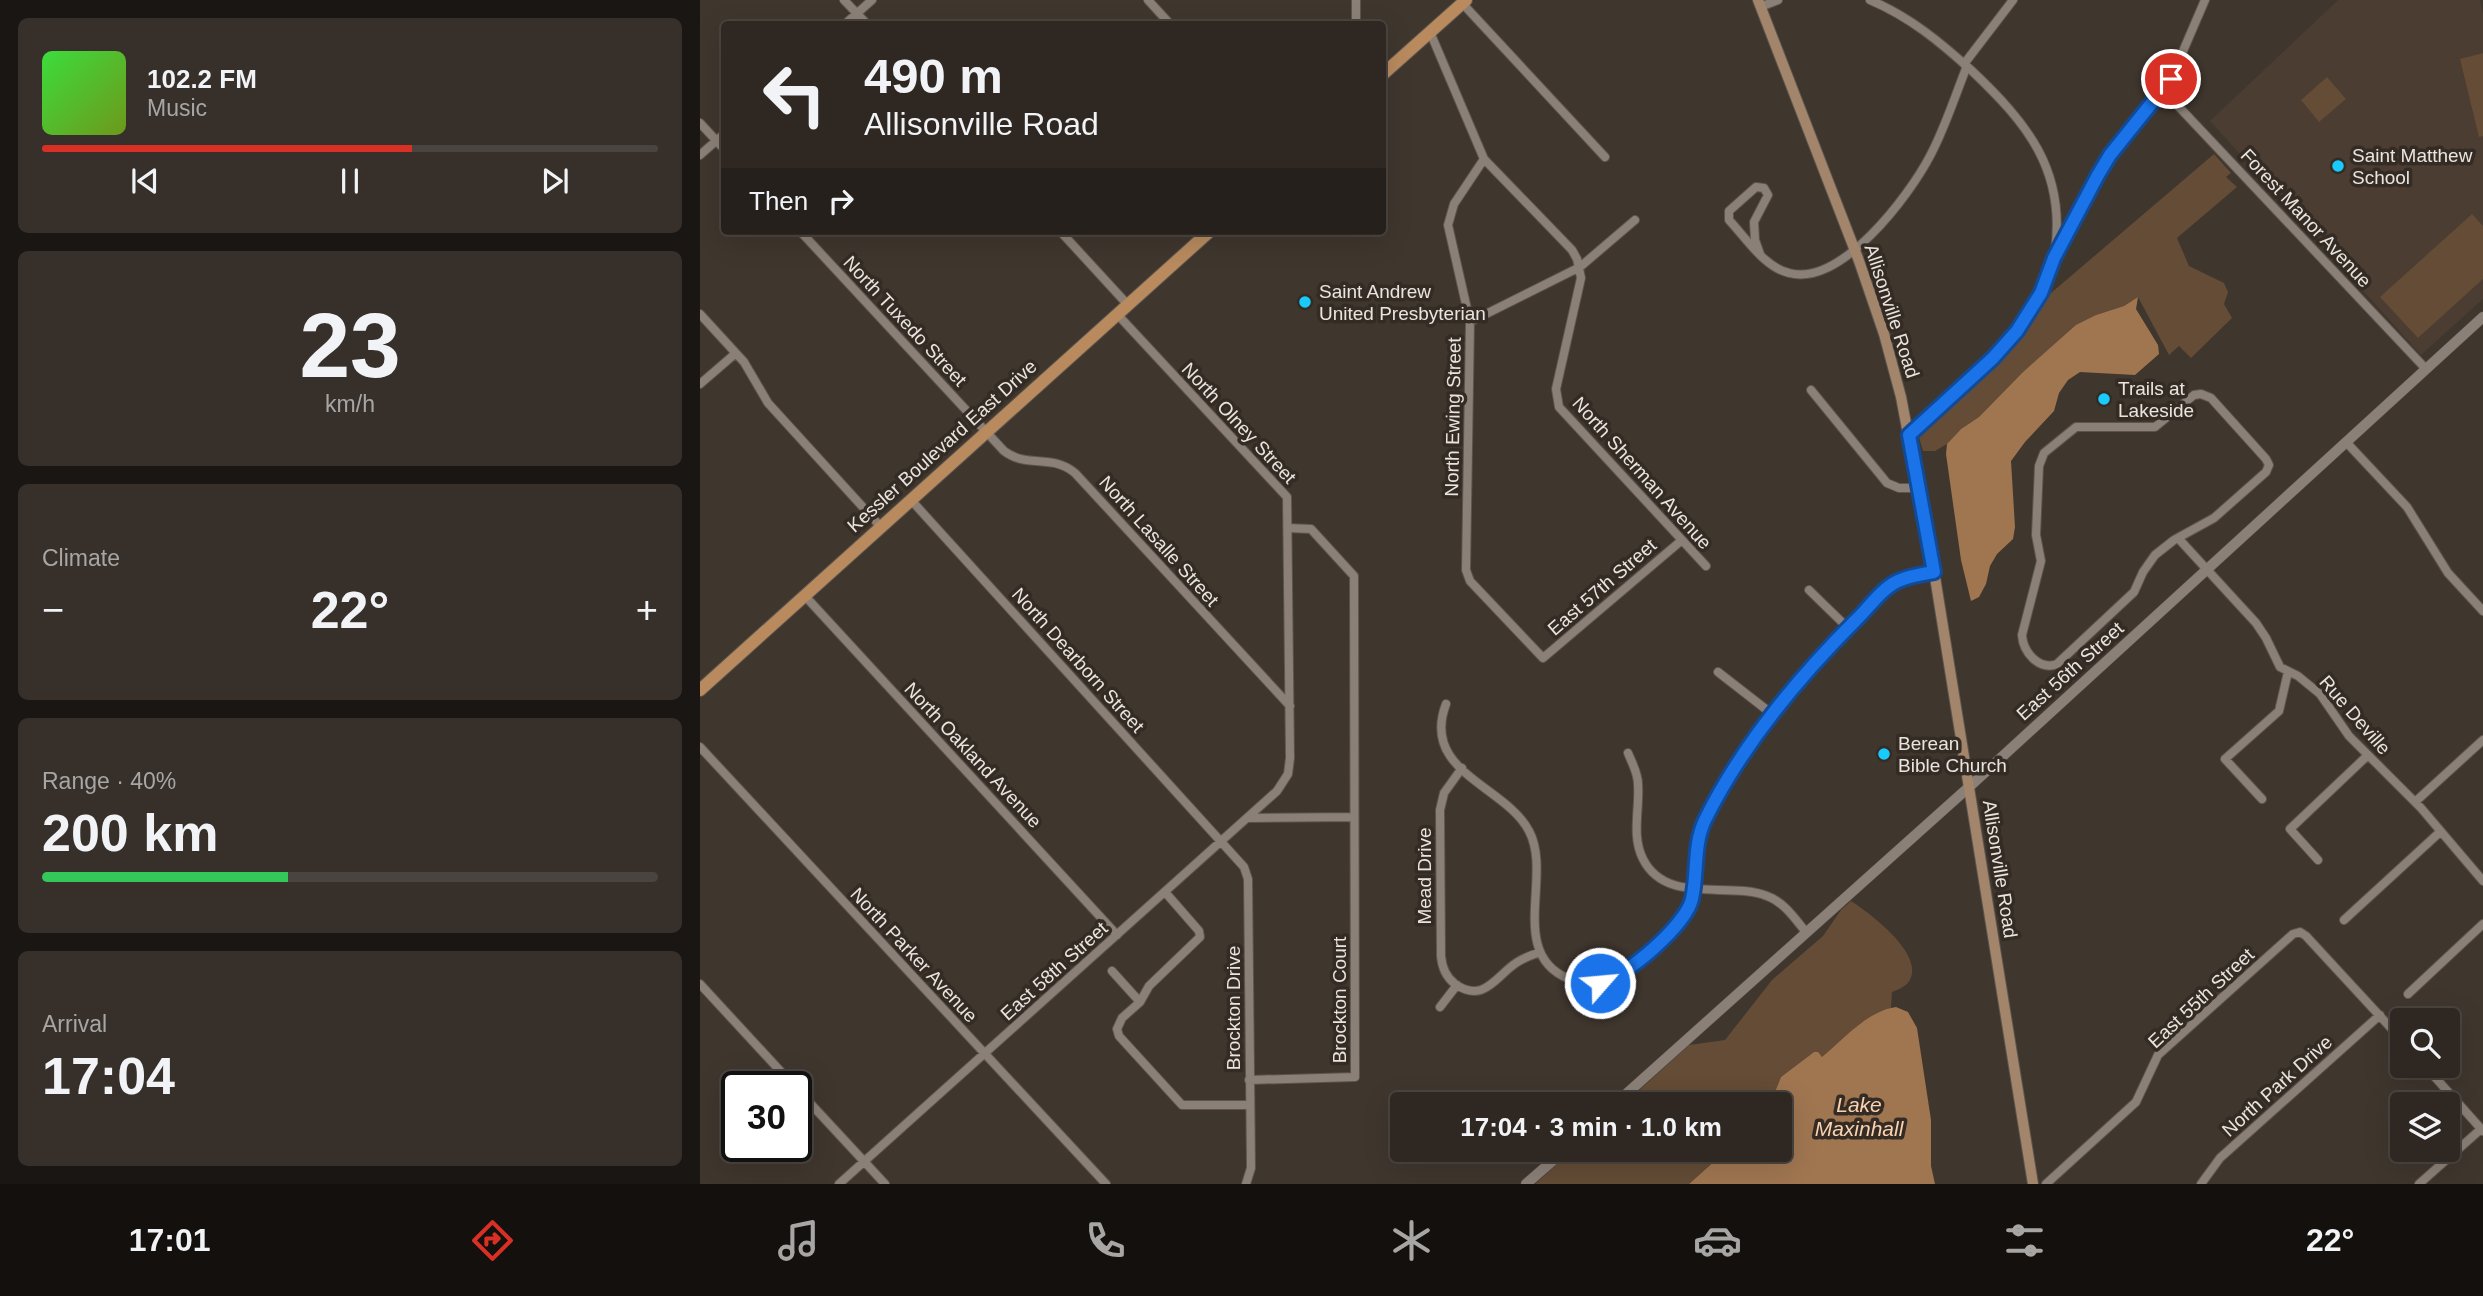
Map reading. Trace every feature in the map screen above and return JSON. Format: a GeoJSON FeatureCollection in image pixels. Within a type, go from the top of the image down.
{"type":"FeatureCollection","features":[{"type":"Feature","properties":{"kind":"main road"},"geometry":{"type":"LineString","coordinates":[[1386,71],[1464,2]]}},
{"type":"Feature","properties":{"kind":"main road","name":"Allisonville Road"},"geometry":{"type":"LineString","coordinates":[[1759,3],[1854,248],[1884,334],[1909,435],[1934,572],[2034,1184]]}},
{"type":"Feature","properties":{"kind":"main road","name":"Kessler Boulevard East Drive"},"geometry":{"type":"LineString","coordinates":[[700,690],[1206,235]]}},
{"type":"Feature","properties":{"kind":"street"},"geometry":{"type":"LineString","coordinates":[[844,0],[864,21]]}},
{"type":"Feature","properties":{"kind":"street"},"geometry":{"type":"LineString","coordinates":[[849,21],[872,0]]}},
{"type":"Feature","properties":{"kind":"street"},"geometry":{"type":"LineString","coordinates":[[1148,0],[1168,21]]}},
{"type":"Feature","properties":{"kind":"street"},"geometry":{"type":"LineString","coordinates":[[1356,0],[1356,21]]}},
{"type":"Feature","properties":{"kind":"street"},"geometry":{"type":"LineString","coordinates":[[1759,3],[1778,0]]}},
{"type":"Feature","properties":{"kind":"street"},"geometry":{"type":"LineString","coordinates":[[1870,0],[1918,25],[1965,65],[2020,120],[2044,160],[2053,185],[2057,236],[2054,258]]}},
{"type":"Feature","properties":{"kind":"street"},"geometry":{"type":"LineString","coordinates":[[1760,254],[1755,240],[1754,222],[1768,195],[1766,190],[1754,188],[1729,211],[1729,220],[1760,254],[1781,271],[1805,275],[1823,270],[1854,248],[1903,201],[1930,157],[1965,65],[2013,0]]}},
{"type":"Feature","properties":{"kind":"street"},"geometry":{"type":"LineString","coordinates":[[1909,435],[1993,358],[2015,334],[2041,293],[2054,258],[2103,166],[2171,79],[2205,0]]}},
{"type":"Feature","properties":{"kind":"street"},"geometry":{"type":"LineString","coordinates":[[1464,2],[1605,157]]}},
{"type":"Feature","properties":{"kind":"street"},"geometry":{"type":"LineString","coordinates":[[1430,32],[1484,159],[1572,250],[1580,267]]}},
{"type":"Feature","properties":{"kind":"street","name":"Forest Manor Avenue"},"geometry":{"type":"LineString","coordinates":[[2163,90],[2426,369]]}},
{"type":"Feature","properties":{"kind":"street"},"geometry":{"type":"LineString","coordinates":[[700,123],[721,146]]}},
{"type":"Feature","properties":{"kind":"street"},"geometry":{"type":"LineString","coordinates":[[700,155],[721,137]]}},
{"type":"Feature","properties":{"kind":"street","name":"North Ewing Street"},"geometry":{"type":"LineString","coordinates":[[1484,159],[1456,201],[1449,218],[1448,232],[1470,322],[1467,573],[1473,585],[1543,658]]}},
{"type":"Feature","properties":{"kind":"street"},"geometry":{"type":"LineString","coordinates":[[1470,322],[1580,267],[1635,220]]}},
{"type":"Feature","properties":{"kind":"street","name":"North Tuxedo Street"},"geometry":{"type":"LineString","coordinates":[[804,235],[987,432]]}},
{"type":"Feature","properties":{"kind":"street"},"geometry":{"type":"LineString","coordinates":[[1064,235],[1128,304]]}},
{"type":"Feature","properties":{"kind":"street","name":"North Sherman Avenue"},"geometry":{"type":"LineString","coordinates":[[1580,267],[1580,285],[1556,388],[1558,405],[1706,566]]}},
{"type":"Feature","properties":{"kind":"street"},"geometry":{"type":"LineString","coordinates":[[700,314],[736,353],[768,403],[881,527]]}},
{"type":"Feature","properties":{"kind":"street","name":"North Olney Street"},"geometry":{"type":"LineString","coordinates":[[1117,314],[1287,497],[1288,528]]}},
{"type":"Feature","properties":{"kind":"street","name":"East 56th Street"},"geometry":{"type":"LineString","coordinates":[[1628,1092],[1969,787],[2483,317]]}},
{"type":"Feature","properties":{"kind":"street"},"geometry":{"type":"LineString","coordinates":[[700,384],[736,353]]}},
{"type":"Feature","properties":{"kind":"street"},"geometry":{"type":"LineString","coordinates":[[1811,390],[1887,483],[1899,488],[1919,488]]}},
{"type":"Feature","properties":{"kind":"street"},"geometry":{"type":"LineString","coordinates":[[2198,394],[2211,398],[2267,460],[2269,468],[2214,518],[2178,538],[2165,545],[2150,560],[2134,592],[2057,664],[2039,664],[2024,646],[2022,635],[2041,561],[2036,535],[2039,467],[2044,453],[2070,430],[2077,426],[2155,427],[2198,394]]}},
{"type":"Feature","properties":{"kind":"street","name":"North Lasalle Street"},"geometry":{"type":"LineString","coordinates":[[987,432],[1013,457],[1030,461],[1054,461],[1075,472],[1290,706]]}},
{"type":"Feature","properties":{"kind":"street"},"geometry":{"type":"LineString","coordinates":[[2346,442],[2407,507],[2448,573],[2483,611]]}},
{"type":"Feature","properties":{"kind":"street","name":"North Dearborn Street"},"geometry":{"type":"LineString","coordinates":[[911,500],[1222,841]]}},
{"type":"Feature","properties":{"kind":"street"},"geometry":{"type":"LineString","coordinates":[[1288,528],[1290,706]]}},
{"type":"Feature","properties":{"kind":"street","name":"Brockton Court"},"geometry":{"type":"LineString","coordinates":[[1249,1080],[1355,1077],[1354,576],[1311,529],[1288,528]]}},
{"type":"Feature","properties":{"kind":"street","name":"Rue Deville"},"geometry":{"type":"LineString","coordinates":[[2178,538],[2256,624],[2280,667],[2310,685],[2319,694],[2349,736],[2415,802],[2482,877]]}},
{"type":"Feature","properties":{"kind":"street","name":"East 57th Street"},"geometry":{"type":"LineString","coordinates":[[1543,658],[1682,540]]}},
{"type":"Feature","properties":{"kind":"street"},"geometry":{"type":"LineString","coordinates":[[1446,704],[1442,718],[1442,736],[1448,752],[1462,768],[1519,817],[1531,834],[1535,853],[1535,931],[1540,952],[1552,968],[1569,979],[1583,983],[1607,982],[1626,972],[1681,922],[1690,906],[1698,838],[1704,821],[1749,745],[1807,670],[1895,583],[1934,572]]}},
{"type":"Feature","properties":{"kind":"street"},"geometry":{"type":"LineString","coordinates":[[1809,590],[1848,628]]}},
{"type":"Feature","properties":{"kind":"street","name":"North Oakland Avenue"},"geometry":{"type":"LineString","coordinates":[[805,596],[1117,935]]}},
{"type":"Feature","properties":{"kind":"street"},"geometry":{"type":"LineString","coordinates":[[2262,799],[2225,759],[2278,711],[2288,672]]}},
{"type":"Feature","properties":{"kind":"street"},"geometry":{"type":"LineString","coordinates":[[1718,673],[1772,714]]}},
{"type":"Feature","properties":{"kind":"street","name":"East 58th Street"},"geometry":{"type":"LineString","coordinates":[[839,1184],[1277,792],[1286,778],[1290,763],[1290,706]]}},
{"type":"Feature","properties":{"kind":"street"},"geometry":{"type":"LineString","coordinates":[[2415,802],[2483,740]]}},
{"type":"Feature","properties":{"kind":"street","name":"North Parker Avenue"},"geometry":{"type":"LineString","coordinates":[[700,747],[1106,1184]]}},
{"type":"Feature","properties":{"kind":"street"},"geometry":{"type":"LineString","coordinates":[[1628,753],[1638,781],[1637,838],[1643,859],[1650,870],[1664,881],[1693,888],[1754,892],[1768,896],[1784,907],[1807,932]]}},
{"type":"Feature","properties":{"kind":"street"},"geometry":{"type":"LineString","coordinates":[[2318,860],[2290,829],[2367,756]]}},
{"type":"Feature","properties":{"kind":"street","name":"Mead Drive"},"geometry":{"type":"LineString","coordinates":[[1457,985],[1447,975],[1441,960],[1439,837],[1442,800],[1450,783],[1462,768]]}},
{"type":"Feature","properties":{"kind":"street"},"geometry":{"type":"LineString","coordinates":[[1248,818],[1354,817]]}},
{"type":"Feature","properties":{"kind":"street"},"geometry":{"type":"LineString","coordinates":[[2344,920],[2440,832]]}},
{"type":"Feature","properties":{"kind":"street","name":"Brockton Drive"},"geometry":{"type":"LineString","coordinates":[[1222,841],[1241,862],[1248,879],[1251,1168],[1246,1184]]}},
{"type":"Feature","properties":{"kind":"street"},"geometry":{"type":"LineString","coordinates":[[1165,892],[1201,934],[1199,939],[1149,986],[1140,1002],[1120,1021],[1117,1029],[1119,1036],[1178,1101],[1189,1106],[1250,1105]]}},
{"type":"Feature","properties":{"kind":"street"},"geometry":{"type":"LineString","coordinates":[[2408,994],[2483,924]]}},
{"type":"Feature","properties":{"kind":"street","name":"East 55th Street"},"geometry":{"type":"LineString","coordinates":[[2046,1184],[2133,1105],[2141,1094],[2158,1055],[2293,934],[2300,932],[2380,1015]]}},
{"type":"Feature","properties":{"kind":"street"},"geometry":{"type":"LineString","coordinates":[[1440,1007],[1457,985],[1469,990],[1483,989],[1495,983],[1514,964],[1540,952]]}},
{"type":"Feature","properties":{"kind":"street"},"geometry":{"type":"LineString","coordinates":[[1112,971],[1140,1002]]}},
{"type":"Feature","properties":{"kind":"street"},"geometry":{"type":"LineString","coordinates":[[700,984],[780,1071]]}},
{"type":"Feature","properties":{"kind":"street"},"geometry":{"type":"LineString","coordinates":[[2380,1015],[2390,1026]]}},
{"type":"Feature","properties":{"kind":"street","name":"North Park Drive"},"geometry":{"type":"LineString","coordinates":[[2201,1184],[2220,1158],[2380,1015]]}},
{"type":"Feature","properties":{"kind":"street"},"geometry":{"type":"LineString","coordinates":[[2419,1184],[2482,1130],[2436,1078]]}},
{"type":"Feature","properties":{"kind":"street"},"geometry":{"type":"LineString","coordinates":[[812,1105],[885,1184]]}},
{"type":"Feature","properties":{"kind":"street"},"geometry":{"type":"LineString","coordinates":[[1526,1184],[1551,1162]]}},
{"type":"Feature","properties":{"kind":"shaded area"},"geometry":{"type":"Polygon","coordinates":[[[2338,0],[2480,0],[2483,14],[2483,299],[2421,355],[2210,121],[2338,0]]]}},
{"type":"Feature","properties":{"kind":"shaded area"},"geometry":{"type":"Polygon","coordinates":[[[2483,53],[2483,136],[2479,137],[2460,59],[2483,53]]]}},
{"type":"Feature","properties":{"kind":"shaded area"},"geometry":{"type":"Polygon","coordinates":[[[2327,77],[2346,99],[2319,122],[2301,100],[2327,77]]]}},
{"type":"Feature","properties":{"kind":"shaded area"},"geometry":{"type":"Polygon","coordinates":[[[2214,154],[2231,173],[2226,177],[2237,187],[2177,238],[2189,266],[2224,283],[2228,292],[2224,304],[2232,318],[2191,358],[2179,346],[2169,355],[2138,297],[2124,306],[2096,315],[2022,373],[1979,417],[1961,429],[1947,444],[1935,451],[1923,451],[1919,437],[2007,354],[2051,293],[2214,154]]]}},
{"type":"Feature","properties":{"kind":"shaded area"},"geometry":{"type":"Polygon","coordinates":[[[2472,214],[2483,226],[2483,279],[2418,338],[2380,297],[2472,214]]]}},
{"type":"Feature","properties":{"kind":"shaded area"},"geometry":{"type":"Polygon","coordinates":[[[1851,901],[1884,926],[1905,950],[1911,962],[1912,974],[1907,984],[1892,992],[1891,1008],[1863,1022],[1822,1057],[1814,1052],[1781,1077],[1775,1092],[1637,1092],[1689,1045],[1725,1040],[1772,980],[1823,936],[1841,910],[1851,901]]]}},
{"type":"Feature","properties":{"kind":"shaded area"},"geometry":{"type":"Polygon","coordinates":[[[1560,1162],[1714,1162],[1689,1184],[1535,1184],[1560,1162]]]}},
{"type":"Feature","properties":{"kind":"water"},"geometry":{"type":"Polygon","coordinates":[[[2138,297],[2136,309],[2158,345],[2159,354],[2135,375],[2080,372],[2068,380],[2059,393],[2054,411],[2011,461],[2015,527],[2013,539],[1997,554],[1979,597],[1971,601],[1961,560],[1946,454],[1947,444],[2076,325],[2124,306],[2138,297]]]}},
{"type":"Feature","properties":{"kind":"water","name":"Lake Maxinhall"},"geometry":{"type":"Polygon","coordinates":[[[1896,1007],[1908,1012],[1917,1028],[1931,1120],[1931,1166],[1935,1184],[1689,1184],[1714,1162],[1792,1162],[1792,1092],[1775,1092],[1781,1077],[1814,1052],[1818,1052],[1822,1057],[1847,1034],[1885,1010],[1896,1007]]]}},
{"type":"Feature","properties":{"kind":"place","name":"Saint Matthew School"},"geometry":{"type":"Point","coordinates":[2338,166]}},
{"type":"Feature","properties":{"kind":"place","name":"Saint Andrew United Presbyterian"},"geometry":{"type":"Point","coordinates":[1305,302]}},
{"type":"Feature","properties":{"kind":"place","name":"Trails at Lakeside"},"geometry":{"type":"Point","coordinates":[2104,399]}},
{"type":"Feature","properties":{"kind":"place","name":"Berean Bible Church"},"geometry":{"type":"Point","coordinates":[1884,754]}},
{"type":"Feature","properties":{"kind":"route"},"geometry":{"type":"LineString","coordinates":[[1600,983],[1626,972],[1685,916],[1692,899],[1698,838],[1704,821],[1749,745],[1801,676],[1892,585],[1912,576],[1934,572],[1909,435],[1993,358],[2017,331],[2041,293],[2054,258],[2110,155],[2171,79]]}}]}
